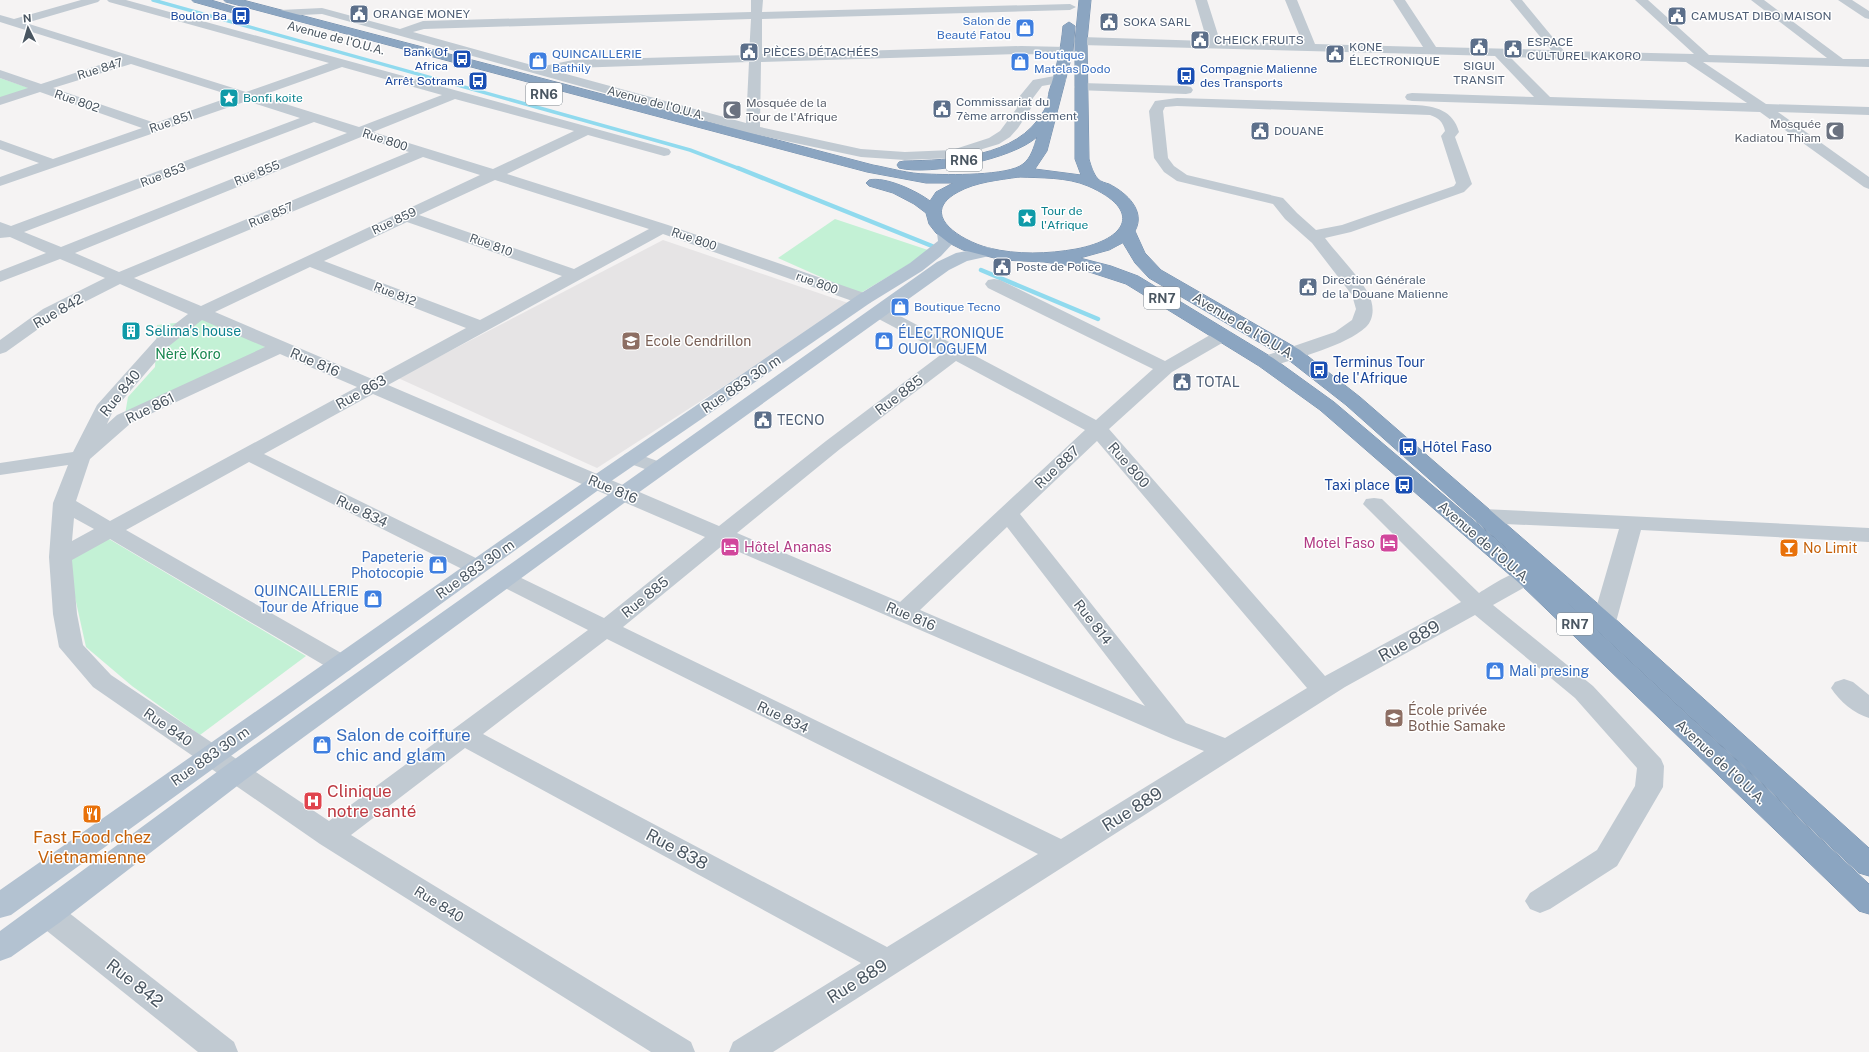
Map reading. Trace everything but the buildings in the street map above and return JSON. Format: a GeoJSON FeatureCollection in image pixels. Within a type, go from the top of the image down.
{"type":"FeatureCollection","features":[{"type":"Feature","properties":{"kind":"highway","name":"Avenue de l'O.U.A."},"geometry":{"type":"LineString","coordinates":[[198,0],[795,162]]}},
{"type":"Feature","properties":{"kind":"highway","name":"Avenue de l'O.U.A."},"geometry":{"type":"LineString","coordinates":[[230,0],[280,13],[304,16],[378,40],[823,157],[908,176],[947,180],[980,178]]}},
{"type":"Feature","properties":{"kind":"highway"},"geometry":{"type":"LineString","coordinates":[[1085,0],[1081,41],[1082,160],[1085,170],[1094,184]]}},
{"type":"Feature","properties":{"kind":"highway","name":"RN6"},"geometry":{"type":"LineString","coordinates":[[1019,174],[1030,167],[1040,151],[1067,51],[1071,4]]}},
{"type":"Feature","properties":{"kind":"highway","name":"RN6"},"geometry":{"type":"LineString","coordinates":[[823,157],[861,162],[906,165],[942,164],[995,153],[1027,139],[1051,112]]}},
{"type":"Feature","properties":{"kind":"highway"},"geometry":{"type":"LineString","coordinates":[[863,180],[911,194],[922,200],[933,211],[936,222],[945,233],[966,245],[988,252],[1017,257],[1047,258],[1074,255],[1097,249],[1116,240],[1128,230],[1132,220],[1130,210],[1123,200],[1111,191],[1071,177],[1045,174],[1019,174],[980,178],[953,189],[943,195],[936,203],[933,211]]}},
{"type":"Feature","properties":{"kind":"highway","name":"Avenue de l'O.U.A."},"geometry":{"type":"LineString","coordinates":[[1128,230],[1131,244],[1140,260],[1156,274],[1293,354],[1353,401],[1604,622],[1869,865]]}},
{"type":"Feature","properties":{"kind":"highway","name":"Avenue de l'O.U.A."},"geometry":{"type":"LineString","coordinates":[[1047,258],[1105,270],[1132,280],[1266,362],[1327,406],[1526,578],[1869,902]]}},
{"type":"Feature","properties":{"kind":"main road","name":"Rue 883 30 m"},"geometry":{"type":"LineString","coordinates":[[3,899],[210,756],[597,482],[864,299],[935,253],[946,242],[945,233]]}},
{"type":"Feature","properties":{"kind":"main road"},"geometry":{"type":"LineString","coordinates":[[0,948],[48,914],[235,773],[623,493],[943,266],[962,257],[988,252]]}},
{"type":"Feature","properties":{"kind":"street"},"geometry":{"type":"LineString","coordinates":[[0,26],[94,0]]}},
{"type":"Feature","properties":{"kind":"street","name":"Avenue de l'O.U.A."},"geometry":{"type":"LineString","coordinates":[[113,0],[664,152]]}},
{"type":"Feature","properties":{"kind":"street","name":"Avenue de l'O.U.A."},"geometry":{"type":"LineString","coordinates":[[272,0],[299,8],[304,16],[322,11],[760,132],[861,153],[905,156],[953,154],[994,141],[1005,134],[1013,125],[1024,108],[1026,97],[1038,83],[1060,79]]}},
{"type":"Feature","properties":{"kind":"street"},"geometry":{"type":"LineString","coordinates":[[322,11],[331,0]]}},
{"type":"Feature","properties":{"kind":"street"},"geometry":{"type":"LineString","coordinates":[[730,132],[760,132],[756,58],[757,0]]}},
{"type":"Feature","properties":{"kind":"street"},"geometry":{"type":"LineString","coordinates":[[1201,0],[1215,46]]}},
{"type":"Feature","properties":{"kind":"street"},"geometry":{"type":"LineString","coordinates":[[1291,0],[1311,48]]}},
{"type":"Feature","properties":{"kind":"street"},"geometry":{"type":"LineString","coordinates":[[1399,0],[1432,51]]}},
{"type":"Feature","properties":{"kind":"street"},"geometry":{"type":"LineString","coordinates":[[1516,0],[1561,55]]}},
{"type":"Feature","properties":{"kind":"street"},"geometry":{"type":"LineString","coordinates":[[1641,0],[1705,58]]}},
{"type":"Feature","properties":{"kind":"street"},"geometry":{"type":"LineString","coordinates":[[1757,0],[1840,62]]}},
{"type":"Feature","properties":{"kind":"street"},"geometry":{"type":"LineString","coordinates":[[1844,0],[1869,16]]}},
{"type":"Feature","properties":{"kind":"street"},"geometry":{"type":"LineString","coordinates":[[378,40],[423,25],[757,16],[1071,4]]}},
{"type":"Feature","properties":{"kind":"street","name":"Rue 800"},"geometry":{"type":"LineString","coordinates":[[0,18],[662,228],[770,266]]}},
{"type":"Feature","properties":{"kind":"street"},"geometry":{"type":"LineString","coordinates":[[1081,41],[1215,46],[1687,57],[1869,63]]}},
{"type":"Feature","properties":{"kind":"street"},"geometry":{"type":"LineString","coordinates":[[534,70],[573,64],[1020,50],[1067,51]]}},
{"type":"Feature","properties":{"kind":"street"},"geometry":{"type":"LineString","coordinates":[[1499,53],[1546,101]]}},
{"type":"Feature","properties":{"kind":"street"},"geometry":{"type":"LineString","coordinates":[[1687,57],[1762,107],[1869,184]]}},
{"type":"Feature","properties":{"kind":"street","name":"Rue 847"},"geometry":{"type":"LineString","coordinates":[[0,101],[132,59]]}},
{"type":"Feature","properties":{"kind":"street","name":"Rue 851"},"geometry":{"type":"LineString","coordinates":[[0,182],[342,63]]}},
{"type":"Feature","properties":{"kind":"street","name":"Rue 802"},"geometry":{"type":"LineString","coordinates":[[0,74],[155,128]]}},
{"type":"Feature","properties":{"kind":"street"},"geometry":{"type":"LineString","coordinates":[[1081,87],[1869,111]]}},
{"type":"Feature","properties":{"kind":"street","name":"Rue 855"},"geometry":{"type":"LineString","coordinates":[[0,277],[455,94]]}},
{"type":"Feature","properties":{"kind":"street"},"geometry":{"type":"LineString","coordinates":[[1266,362],[1293,354],[1341,336],[1360,323],[1365,309],[1360,294],[1313,235],[1291,216],[1278,201],[1182,178],[1169,169],[1161,158],[1156,111],[1160,104],[1177,102],[1415,109],[1429,110],[1443,114],[1448,119],[1452,132],[1448,136],[1464,184],[1459,189],[1344,229],[1313,235]]}},
{"type":"Feature","properties":{"kind":"street","name":"Rue 853"},"geometry":{"type":"LineString","coordinates":[[4,231],[315,118]]}},
{"type":"Feature","properties":{"kind":"street","name":"Rue 859"},"geometry":{"type":"LineString","coordinates":[[200,312],[588,130]]}},
{"type":"Feature","properties":{"kind":"street"},"geometry":{"type":"LineString","coordinates":[[0,144],[52,163]]}},
{"type":"Feature","properties":{"kind":"street","name":"Rue 857"},"geometry":{"type":"LineString","coordinates":[[119,278],[422,152]]}},
{"type":"Feature","properties":{"kind":"street","name":"Rue 810"},"geometry":{"type":"LineString","coordinates":[[406,216],[575,276]]}},
{"type":"Feature","properties":{"kind":"street","name":"Rue 863"},"geometry":{"type":"LineString","coordinates":[[60,557],[662,228]]}},
{"type":"Feature","properties":{"kind":"street","name":"Rue 816"},"geometry":{"type":"LineString","coordinates":[[4,231],[59,252],[1177,730],[1226,749]]}},
{"type":"Feature","properties":{"kind":"street","name":"Rue 812"},"geometry":{"type":"LineString","coordinates":[[309,261],[481,327]]}},
{"type":"Feature","properties":{"kind":"street","name":"rue 800"},"geometry":{"type":"LineString","coordinates":[[770,266],[864,299]]}},
{"type":"Feature","properties":{"kind":"street","name":"Rue 842"},"geometry":{"type":"LineString","coordinates":[[0,348],[49,313],[119,278]]}},
{"type":"Feature","properties":{"kind":"street"},"geometry":{"type":"LineString","coordinates":[[994,284],[1165,368]]}},
{"type":"Feature","properties":{"kind":"street","name":"Rue 840"},"geometry":{"type":"LineString","coordinates":[[200,312],[163,342],[104,409],[81,457],[64,503],[60,557],[65,614],[71,647],[102,681],[235,773],[330,836],[679,1052]]}},
{"type":"Feature","properties":{"kind":"street","name":"Rue 800"},"geometry":{"type":"LineString","coordinates":[[879,312],[1098,429],[1322,689]]}},
{"type":"Feature","properties":{"kind":"street","name":"Rue 887"},"geometry":{"type":"LineString","coordinates":[[903,613],[1008,513],[1165,368],[1223,335]]}},
{"type":"Feature","properties":{"kind":"street","name":"Rue 861"},"geometry":{"type":"LineString","coordinates":[[81,457],[124,419],[280,347]]}},
{"type":"Feature","properties":{"kind":"street","name":"Rue 885"},"geometry":{"type":"LineString","coordinates":[[330,836],[465,736],[604,629],[833,445],[956,352]]}},
{"type":"Feature","properties":{"kind":"street","name":"Rue 834"},"geometry":{"type":"LineString","coordinates":[[248,454],[476,568]]}},
{"type":"Feature","properties":{"kind":"street"},"geometry":{"type":"LineString","coordinates":[[0,469],[81,457]]}},
{"type":"Feature","properties":{"kind":"street"},"geometry":{"type":"LineString","coordinates":[[632,458],[659,468]]}},
{"type":"Feature","properties":{"kind":"street"},"geometry":{"type":"LineString","coordinates":[[64,503],[340,664]]}},
{"type":"Feature","properties":{"kind":"street"},"geometry":{"type":"LineString","coordinates":[[1374,504],[1477,604],[1584,692],[1650,766],[1649,787],[1607,858],[1540,901]]}},
{"type":"Feature","properties":{"kind":"street","name":"Rue 814"},"geometry":{"type":"LineString","coordinates":[[1008,513],[1177,730]]}},
{"type":"Feature","properties":{"kind":"street"},"geometry":{"type":"LineString","coordinates":[[1483,516],[1632,522],[1869,535]]}},
{"type":"Feature","properties":{"kind":"street"},"geometry":{"type":"LineString","coordinates":[[1604,622],[1632,522]]}},
{"type":"Feature","properties":{"kind":"street","name":"Rue 889"},"geometry":{"type":"LineString","coordinates":[[745,1052],[1322,689],[1526,578]]}},
{"type":"Feature","properties":{"kind":"street","name":"Rue 834"},"geometry":{"type":"LineString","coordinates":[[505,579],[1062,853]]}},
{"type":"Feature","properties":{"kind":"street"},"geometry":{"type":"LineString","coordinates":[[1844,688],[1869,708]]}},
{"type":"Feature","properties":{"kind":"street","name":"Rue 838"},"geometry":{"type":"LineString","coordinates":[[465,736],[888,962]]}},
{"type":"Feature","properties":{"kind":"street","name":"Rue 842"},"geometry":{"type":"LineString","coordinates":[[48,914],[222,1052]]}},
{"type":"Feature","properties":{"kind":"shaded area","name":"Ecole Cendrillon"},"geometry":{"type":"Polygon","coordinates":[[[663,240],[851,304],[597,468],[398,378],[663,240]]]}},
{"type":"Feature","properties":{"kind":"green space"},"geometry":{"type":"Polygon","coordinates":[[[0,78],[32,89],[0,99],[0,78]]]}},
{"type":"Feature","properties":{"kind":"green space"},"geometry":{"type":"Polygon","coordinates":[[[835,219],[931,251],[859,294],[778,258],[835,219]]]}},
{"type":"Feature","properties":{"kind":"green space","name":"Nèrè Koro"},"geometry":{"type":"Polygon","coordinates":[[[211,319],[271,350],[124,420],[128,397],[155,367],[157,325],[211,319]]]}},
{"type":"Feature","properties":{"kind":"green space"},"geometry":{"type":"Polygon","coordinates":[[[109,539],[306,656],[200,735],[132,686],[86,647],[66,557],[109,539]]]}},
{"type":"Feature","properties":{"kind":"waterway"},"geometry":{"type":"LineString","coordinates":[[153,0],[690,150],[740,169]]}},
{"type":"Feature","properties":{"kind":"waterway"},"geometry":{"type":"LineString","coordinates":[[738,168],[932,246]]}},
{"type":"Feature","properties":{"kind":"waterway"},"geometry":{"type":"LineString","coordinates":[[981,270],[1098,319]]}},
{"type":"Feature","properties":{"kind":"place","name":"ORANGE MONEY"},"geometry":{"type":"Point","coordinates":[359,14]}},
{"type":"Feature","properties":{"kind":"place","name":"Boulon Ba"},"geometry":{"type":"Point","coordinates":[241,16]}},
{"type":"Feature","properties":{"kind":"place","name":"CAMUSAT DIBO MAISON"},"geometry":{"type":"Point","coordinates":[1677,16]}},
{"type":"Feature","properties":{"kind":"place","name":"SOKA SARL"},"geometry":{"type":"Point","coordinates":[1109,22]}},
{"type":"Feature","properties":{"kind":"place","name":"Salon de Beauté Fatou"},"geometry":{"type":"Point","coordinates":[1025,28]}},
{"type":"Feature","properties":{"kind":"place","name":"CHEICK FRUITS"},"geometry":{"type":"Point","coordinates":[1200,40]}},
{"type":"Feature","properties":{"kind":"place","name":"SIGUI TRANSIT"},"geometry":{"type":"Point","coordinates":[1479,47]}},
{"type":"Feature","properties":{"kind":"place","name":"ESPACE CULTUREL KAKORO"},"geometry":{"type":"Point","coordinates":[1513,49]}},
{"type":"Feature","properties":{"kind":"place","name":"PIÈCES DÉTACHÉES"},"geometry":{"type":"Point","coordinates":[749,52]}},
{"type":"Feature","properties":{"kind":"place","name":"KONE ÉLECTRONIQUE"},"geometry":{"type":"Point","coordinates":[1335,54]}},
{"type":"Feature","properties":{"kind":"place","name":"Bank Of Africa"},"geometry":{"type":"Point","coordinates":[462,59]}},
{"type":"Feature","properties":{"kind":"place","name":"QUINCAILLERIE Bathily"},"geometry":{"type":"Point","coordinates":[538,61]}},
{"type":"Feature","properties":{"kind":"place","name":"Boutique Matelas Dodo"},"geometry":{"type":"Point","coordinates":[1020,62]}},
{"type":"Feature","properties":{"kind":"place","name":"Compagnie Malienne des Transports"},"geometry":{"type":"Point","coordinates":[1186,76]}},
{"type":"Feature","properties":{"kind":"place","name":"Arrêt Sotrama"},"geometry":{"type":"Point","coordinates":[478,81]}},
{"type":"Feature","properties":{"kind":"place","name":"Bonfi koite"},"geometry":{"type":"Point","coordinates":[229,98]}},
{"type":"Feature","properties":{"kind":"place","name":"Commissariat du 7ème arrondissement"},"geometry":{"type":"Point","coordinates":[942,109]}},
{"type":"Feature","properties":{"kind":"place","name":"Mosquée de la Tour de l'Afrique"},"geometry":{"type":"Point","coordinates":[732,110]}},
{"type":"Feature","properties":{"kind":"place","name":"DOUANE"},"geometry":{"type":"Point","coordinates":[1260,131]}},
{"type":"Feature","properties":{"kind":"place","name":"Mosquée Kadiatou Thiam"},"geometry":{"type":"Point","coordinates":[1835,131]}},
{"type":"Feature","properties":{"kind":"place","name":"Tour de l'Afrique"},"geometry":{"type":"Point","coordinates":[1027,218]}},
{"type":"Feature","properties":{"kind":"place","name":"Poste de Police"},"geometry":{"type":"Point","coordinates":[1002,267]}},
{"type":"Feature","properties":{"kind":"place","name":"Direction Générale de la Douane Malienne"},"geometry":{"type":"Point","coordinates":[1308,287]}},
{"type":"Feature","properties":{"kind":"place","name":"Boutique Tecno"},"geometry":{"type":"Point","coordinates":[900,307]}},
{"type":"Feature","properties":{"kind":"place","name":"Selima's house"},"geometry":{"type":"Point","coordinates":[131,331]}},
{"type":"Feature","properties":{"kind":"place","name":"Ecole Cendrillon"},"geometry":{"type":"Point","coordinates":[631,341]}},
{"type":"Feature","properties":{"kind":"place","name":"ÉLECTRONIQUE OUOLOGUEM"},"geometry":{"type":"Point","coordinates":[884,341]}},
{"type":"Feature","properties":{"kind":"place","name":"Terminus Tour de l'Afrique"},"geometry":{"type":"Point","coordinates":[1319,370]}},
{"type":"Feature","properties":{"kind":"place","name":"TOTAL"},"geometry":{"type":"Point","coordinates":[1182,382]}},
{"type":"Feature","properties":{"kind":"place","name":"TECNO"},"geometry":{"type":"Point","coordinates":[763,420]}},
{"type":"Feature","properties":{"kind":"place","name":"Hôtel Faso"},"geometry":{"type":"Point","coordinates":[1408,447]}},
{"type":"Feature","properties":{"kind":"place","name":"Taxi place"},"geometry":{"type":"Point","coordinates":[1404,485]}},
{"type":"Feature","properties":{"kind":"place","name":"Motel Faso"},"geometry":{"type":"Point","coordinates":[1389,543]}},
{"type":"Feature","properties":{"kind":"place","name":"Hôtel Ananas"},"geometry":{"type":"Point","coordinates":[730,547]}},
{"type":"Feature","properties":{"kind":"place","name":"No Limit"},"geometry":{"type":"Point","coordinates":[1789,548]}},
{"type":"Feature","properties":{"kind":"place","name":"Papeterie Photocopie"},"geometry":{"type":"Point","coordinates":[438,565]}},
{"type":"Feature","properties":{"kind":"place","name":"QUINCAILLERIE Tour de Afrique"},"geometry":{"type":"Point","coordinates":[373,599]}},
{"type":"Feature","properties":{"kind":"place","name":"Mali presing"},"geometry":{"type":"Point","coordinates":[1495,671]}},
{"type":"Feature","properties":{"kind":"place","name":"École privée Bothie Samake"},"geometry":{"type":"Point","coordinates":[1394,718]}},
{"type":"Feature","properties":{"kind":"place","name":"Salon de coiffure chic and glam"},"geometry":{"type":"Point","coordinates":[322,745]}},
{"type":"Feature","properties":{"kind":"place","name":"Clinique notre santé"},"geometry":{"type":"Point","coordinates":[313,801]}},
{"type":"Feature","properties":{"kind":"place","name":"Fast Food chez Vietnamienne"},"geometry":{"type":"Point","coordinates":[92,814]}}]}
